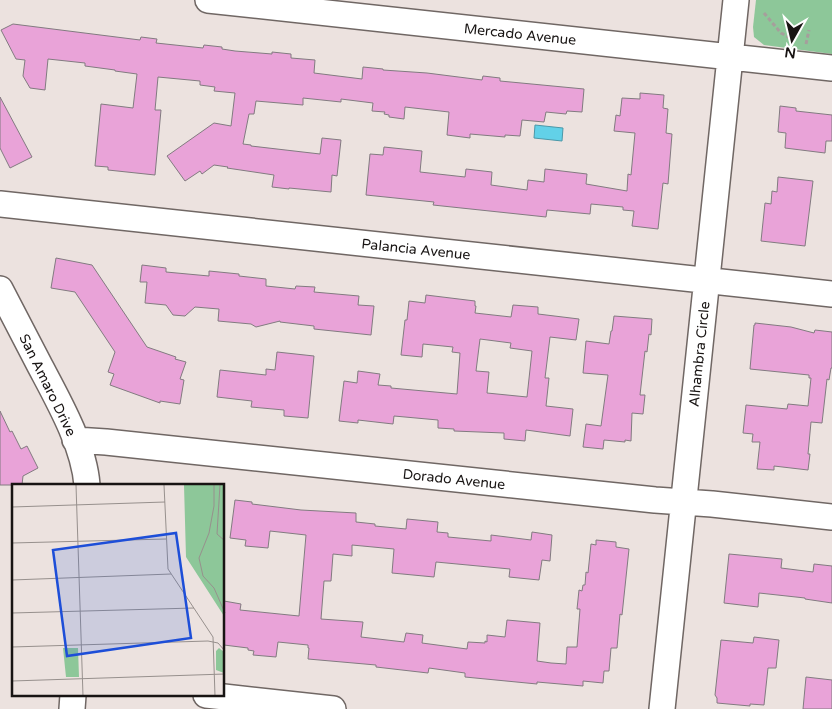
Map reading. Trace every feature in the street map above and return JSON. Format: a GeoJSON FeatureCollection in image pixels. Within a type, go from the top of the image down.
{"type":"FeatureCollection","features":[{"type":"Feature","properties":{"kind":"street","name":"Mercado Avenue"},"geometry":{"type":"LineString","coordinates":[[208,0],[832,68]]}},
{"type":"Feature","properties":{"kind":"street","name":"Alhambra Circle"},"geometry":{"type":"LineString","coordinates":[[662,709],[736,0]]}},
{"type":"Feature","properties":{"kind":"street","name":"Palancia Avenue"},"geometry":{"type":"LineString","coordinates":[[0,204],[832,294]]}},
{"type":"Feature","properties":{"kind":"street","name":"San Amaro Drive"},"geometry":{"type":"LineString","coordinates":[[0,289],[58,402],[75,440],[84,464],[87,484]]}},
{"type":"Feature","properties":{"kind":"street","name":"Dorado Avenue"},"geometry":{"type":"LineString","coordinates":[[75,440],[832,517]]}},
{"type":"Feature","properties":{"kind":"street"},"geometry":{"type":"LineString","coordinates":[[72,709],[73,696]]}},
{"type":"Feature","properties":{"kind":"street"},"geometry":{"type":"LineString","coordinates":[[215,696],[333,709]]}},
{"type":"Feature","properties":{"kind":"path"},"geometry":{"type":"LineString","coordinates":[[764,13],[780,33],[791,40],[806,45],[809,30]]}},
{"type":"Feature","properties":{"kind":"green space"},"geometry":{"type":"Polygon","coordinates":[[[756,0],[832,0],[832,54],[764,45],[754,37],[753,27],[756,0]]]}},
{"type":"Feature","properties":{"kind":"water"},"geometry":{"type":"Polygon","coordinates":[[[535,125],[563,128],[562,141],[534,138],[535,125]]]}},
{"type":"Feature","properties":{"kind":"building"},"geometry":{"type":"Polygon","coordinates":[[[13,24],[140,40],[141,37],[157,39],[156,43],[203,48],[204,45],[235,51],[291,54],[291,58],[315,60],[314,73],[362,79],[363,67],[482,80],[483,76],[500,78],[500,81],[584,89],[582,112],[567,111],[566,114],[546,112],[544,122],[522,120],[520,136],[505,135],[505,137],[470,134],[470,138],[447,135],[449,112],[405,107],[404,119],[389,117],[389,115],[384,114],[385,112],[372,111],[373,103],[341,99],[341,102],[303,98],[303,105],[256,101],[254,114],[249,114],[243,144],[320,154],[322,138],[341,140],[337,176],[332,175],[331,192],[272,187],[274,175],[214,165],[202,174],[200,171],[185,181],[167,156],[214,123],[231,126],[235,93],[214,91],[215,87],[200,85],[200,81],[158,77],[155,110],[161,110],[155,175],[108,170],[108,167],[95,166],[101,104],[133,108],[137,74],[85,66],[85,63],[48,59],[45,90],[30,88],[23,76],[25,60],[16,59],[1,30],[13,24]]]}},
{"type":"Feature","properties":{"kind":"building"},"geometry":{"type":"Polygon","coordinates":[[[640,93],[664,95],[663,108],[668,109],[666,133],[672,134],[668,184],[663,183],[658,229],[632,226],[634,211],[623,210],[623,207],[591,204],[590,214],[547,210],[546,217],[433,205],[434,202],[366,195],[370,154],[383,155],[384,147],[422,151],[420,172],[465,177],[466,169],[492,172],[491,185],[527,190],[528,180],[544,182],[545,169],[587,174],[586,184],[627,191],[628,174],[631,175],[635,133],[614,131],[616,115],[620,116],[622,98],[640,99],[640,93]]]}},
{"type":"Feature","properties":{"kind":"building"},"geometry":{"type":"Polygon","coordinates":[[[0,97],[32,157],[10,168],[0,148],[0,97]]]}},
{"type":"Feature","properties":{"kind":"building"},"geometry":{"type":"Polygon","coordinates":[[[780,106],[796,108],[796,111],[832,115],[832,141],[826,141],[825,153],[785,148],[786,133],[778,132],[780,106]]]}},
{"type":"Feature","properties":{"kind":"building"},"geometry":{"type":"Polygon","coordinates":[[[778,177],[813,181],[805,246],[761,241],[765,203],[771,204],[772,191],[777,192],[778,177]]]}},
{"type":"Feature","properties":{"kind":"building"},"geometry":{"type":"Polygon","coordinates":[[[56,258],[92,265],[147,347],[186,362],[180,379],[184,380],[180,404],[160,401],[160,403],[110,385],[114,374],[108,372],[115,352],[75,292],[51,288],[56,258]]]}},
{"type":"Feature","properties":{"kind":"building"},"geometry":{"type":"Polygon","coordinates":[[[142,265],[166,268],[166,272],[209,276],[209,271],[239,274],[239,276],[266,279],[266,286],[295,289],[296,286],[315,287],[314,292],[359,296],[358,305],[374,306],[371,335],[314,329],[314,326],[280,321],[256,327],[251,324],[218,321],[219,309],[195,307],[185,316],[173,315],[166,305],[145,303],[147,282],[140,282],[142,265]]]}},
{"type":"Feature","properties":{"kind":"building"},"geometry":{"type":"Polygon","coordinates":[[[426,295],[475,301],[475,313],[511,317],[513,305],[538,307],[538,314],[579,319],[576,340],[550,337],[545,378],[549,378],[546,406],[573,409],[570,436],[526,430],[525,441],[504,439],[504,433],[454,431],[454,429],[438,428],[438,420],[394,416],[393,424],[358,420],[358,423],[339,421],[344,381],[357,383],[358,371],[380,374],[378,385],[391,386],[391,388],[457,394],[460,353],[452,352],[453,347],[423,344],[422,357],[401,355],[409,301],[425,303],[426,295]],[[480,339],[476,371],[489,372],[487,393],[527,397],[532,351],[510,348],[511,343],[480,339]]]}},
{"type":"Feature","properties":{"kind":"building"},"geometry":{"type":"Polygon","coordinates":[[[614,316],[652,319],[651,335],[649,334],[647,352],[645,351],[640,395],[645,395],[643,414],[632,413],[631,441],[604,440],[603,449],[583,447],[586,424],[601,426],[608,375],[583,373],[586,341],[609,344],[614,316]]]}},
{"type":"Feature","properties":{"kind":"building"},"geometry":{"type":"Polygon","coordinates":[[[755,323],[791,327],[814,333],[815,330],[832,332],[832,368],[829,380],[827,379],[822,423],[811,422],[808,470],[774,466],[774,470],[757,469],[760,442],[752,442],[753,434],[743,433],[746,405],[787,409],[788,404],[808,406],[811,378],[809,378],[809,375],[750,369],[755,323]]]}},
{"type":"Feature","properties":{"kind":"building"},"geometry":{"type":"Polygon","coordinates":[[[277,352],[314,356],[308,418],[284,416],[284,410],[251,407],[252,401],[217,397],[220,370],[266,375],[266,369],[275,370],[277,352]]]}},
{"type":"Feature","properties":{"kind":"building"},"geometry":{"type":"Polygon","coordinates":[[[0,411],[21,449],[27,446],[38,468],[23,476],[22,484],[0,485],[0,411]]]}},
{"type":"Feature","properties":{"kind":"building"},"geometry":{"type":"Polygon","coordinates":[[[235,500],[301,510],[356,513],[356,522],[375,524],[375,526],[406,529],[407,519],[438,522],[437,532],[448,533],[448,537],[491,541],[491,535],[531,540],[532,532],[552,535],[550,561],[542,560],[539,580],[509,577],[510,569],[436,562],[434,577],[392,573],[394,549],[352,545],[352,556],[333,554],[331,581],[324,581],[321,619],[363,622],[361,637],[404,642],[406,633],[423,635],[422,643],[467,649],[468,642],[487,642],[487,635],[505,637],[507,620],[540,623],[537,661],[566,664],[567,647],[577,647],[580,609],[577,609],[579,590],[582,591],[583,585],[585,585],[591,544],[596,545],[596,540],[616,542],[616,547],[629,549],[617,648],[611,648],[609,671],[604,671],[603,683],[583,681],[583,686],[537,682],[537,684],[465,677],[465,673],[429,668],[428,673],[376,667],[376,665],[308,659],[308,645],[278,642],[276,657],[253,655],[254,651],[248,650],[248,648],[225,645],[225,601],[241,604],[240,610],[299,616],[306,535],[270,531],[268,548],[245,546],[246,540],[230,538],[235,500]]]}},
{"type":"Feature","properties":{"kind":"building"},"geometry":{"type":"Polygon","coordinates":[[[729,554],[782,559],[781,568],[813,572],[814,564],[832,566],[832,603],[759,593],[758,607],[724,603],[729,554]]]}},
{"type":"Feature","properties":{"kind":"building"},"geometry":{"type":"Polygon","coordinates":[[[754,637],[779,640],[776,668],[768,668],[764,705],[750,704],[750,706],[717,703],[715,695],[721,640],[753,643],[754,637]]]}},
{"type":"Feature","properties":{"kind":"building"},"geometry":{"type":"Polygon","coordinates":[[[806,677],[832,680],[832,709],[803,709],[806,677]]]}}]}
